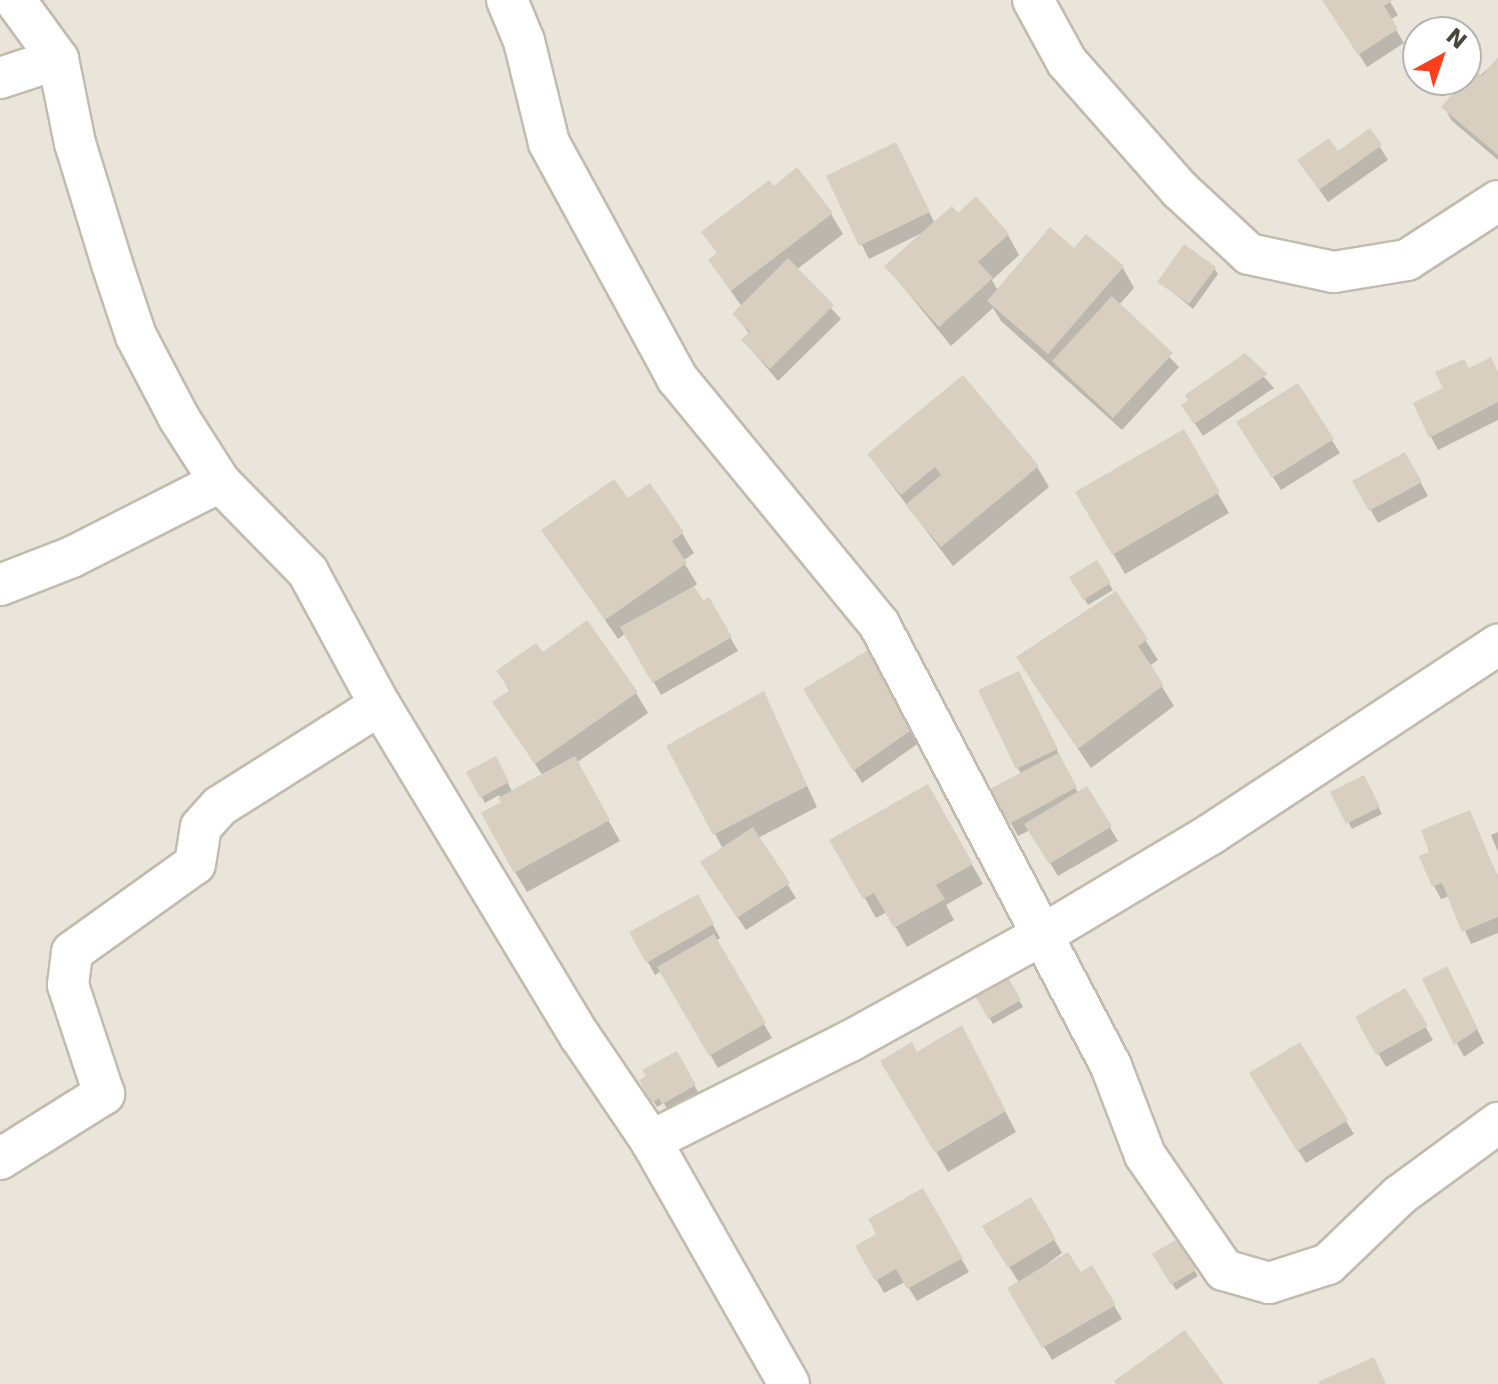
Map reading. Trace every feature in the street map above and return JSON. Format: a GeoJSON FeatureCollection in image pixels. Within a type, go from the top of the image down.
{"type":"FeatureCollection","features":[{"type":"Feature","properties":{"kind":"street"},"geometry":{"type":"LineString","coordinates":[[15,0],[58,59],[75,143],[136,336],[220,482],[308,572],[380,705],[580,1036],[651,1141],[789,1384]]}},
{"type":"Feature","properties":{"kind":"street"},"geometry":{"type":"LineString","coordinates":[[507,0],[524,41],[549,143],[677,378],[879,624],[1111,1066],[1145,1155],[1224,1270],[1269,1283],[1328,1264],[1400,1195],[1498,1123]]}},
{"type":"Feature","properties":{"kind":"street"},"geometry":{"type":"LineString","coordinates":[[1033,0],[1067,62],[1180,190],[1249,254],[1334,272],[1407,260],[1498,201]]}},
{"type":"Feature","properties":{"kind":"street"},"geometry":{"type":"LineString","coordinates":[[0,78],[58,59]]}},
{"type":"Feature","properties":{"kind":"street"},"geometry":{"type":"LineString","coordinates":[[0,585],[72,557],[220,482]]}},
{"type":"Feature","properties":{"kind":"street"},"geometry":{"type":"LineString","coordinates":[[651,1141],[850,1041],[1044,934],[1224,826],[1498,645]]}},
{"type":"Feature","properties":{"kind":"street"},"geometry":{"type":"LineString","coordinates":[[0,1159],[104,1094],[68,985],[72,952],[195,864],[201,827],[220,806],[380,705]]}},
{"type":"Feature","properties":{"kind":"shaded area"},"geometry":{"type":"Polygon","coordinates":[[[0,0],[1498,0],[1498,1384],[0,1384],[0,0]]]}},
{"type":"Feature","properties":{"kind":"building"},"geometry":{"type":"Polygon","coordinates":[[[1322,0],[1393,0],[1384,6],[1398,29],[1358,55],[1322,0]]]}},
{"type":"Feature","properties":{"kind":"building"},"geometry":{"type":"Polygon","coordinates":[[[1498,57],[1498,155],[1441,107],[1451,96],[1482,96],[1482,76],[1498,57]]]}},
{"type":"Feature","properties":{"kind":"building"},"geometry":{"type":"Polygon","coordinates":[[[1370,128],[1382,145],[1319,190],[1297,160],[1329,138],[1338,151],[1370,128]]]}},
{"type":"Feature","properties":{"kind":"building"},"geometry":{"type":"Polygon","coordinates":[[[896,142],[930,212],[859,246],[826,176],[896,142]]]}},
{"type":"Feature","properties":{"kind":"building"},"geometry":{"type":"Polygon","coordinates":[[[797,167],[833,213],[731,291],[708,260],[717,253],[701,232],[769,180],[774,186],[797,167]]]}},
{"type":"Feature","properties":{"kind":"building"},"geometry":{"type":"Polygon","coordinates":[[[976,196],[1009,234],[978,262],[993,278],[939,327],[884,266],[952,206],[958,213],[976,196]]]}},
{"type":"Feature","properties":{"kind":"building"},"geometry":{"type":"Polygon","coordinates":[[[1050,227],[1074,248],[1086,234],[1124,266],[1048,354],[987,301],[1050,227]]]}},
{"type":"Feature","properties":{"kind":"building"},"geometry":{"type":"Polygon","coordinates":[[[1184,244],[1216,267],[1189,304],[1157,282],[1184,244]]]}},
{"type":"Feature","properties":{"kind":"building"},"geometry":{"type":"Polygon","coordinates":[[[788,258],[834,305],[770,369],[741,340],[750,332],[732,314],[788,258]]]}},
{"type":"Feature","properties":{"kind":"building"},"geometry":{"type":"Polygon","coordinates":[[[1112,296],[1173,353],[1113,418],[1052,361],[1112,296]]]}},
{"type":"Feature","properties":{"kind":"building"},"geometry":{"type":"Polygon","coordinates":[[[1245,353],[1268,374],[1194,424],[1181,405],[1188,400],[1185,395],[1245,353]]]}},
{"type":"Feature","properties":{"kind":"building"},"geometry":{"type":"Polygon","coordinates":[[[1491,357],[1498,372],[1498,402],[1429,438],[1413,403],[1443,388],[1435,372],[1464,359],[1469,368],[1491,357]]]}},
{"type":"Feature","properties":{"kind":"building"},"geometry":{"type":"Polygon","coordinates":[[[963,375],[1039,466],[941,547],[905,505],[941,475],[935,467],[901,495],[867,454],[963,375]]]}},
{"type":"Feature","properties":{"kind":"building"},"geometry":{"type":"Polygon","coordinates":[[[1298,383],[1334,439],[1272,478],[1236,422],[1298,383]]]}},
{"type":"Feature","properties":{"kind":"building"},"geometry":{"type":"Polygon","coordinates":[[[1184,429],[1220,492],[1112,555],[1075,492],[1184,429]]]}},
{"type":"Feature","properties":{"kind":"building"},"geometry":{"type":"Polygon","coordinates":[[[1405,452],[1422,482],[1369,511],[1352,481],[1405,452]]]}},
{"type":"Feature","properties":{"kind":"building"},"geometry":{"type":"Polygon","coordinates":[[[614,479],[628,498],[650,483],[684,532],[672,541],[687,563],[605,620],[541,530],[614,479]]]}},
{"type":"Feature","properties":{"kind":"building"},"geometry":{"type":"Polygon","coordinates":[[[1097,560],[1111,583],[1083,600],[1069,577],[1097,560]]]}},
{"type":"Feature","properties":{"kind":"building"},"geometry":{"type":"Polygon","coordinates":[[[694,586],[703,600],[709,597],[732,637],[652,683],[620,627],[694,586]]]}},
{"type":"Feature","properties":{"kind":"building"},"geometry":{"type":"Polygon","coordinates":[[[1116,591],[1148,639],[1138,646],[1164,685],[1078,749],[1016,657],[1116,591]]]}},
{"type":"Feature","properties":{"kind":"building"},"geometry":{"type":"Polygon","coordinates":[[[587,620],[638,692],[535,764],[492,702],[510,690],[496,671],[536,643],[543,652],[587,620]]]}},
{"type":"Feature","properties":{"kind":"building"},"geometry":{"type":"Polygon","coordinates":[[[870,649],[917,726],[853,771],[803,689],[870,649]]]}},
{"type":"Feature","properties":{"kind":"building"},"geometry":{"type":"Polygon","coordinates":[[[1019,671],[1058,749],[1016,769],[978,690],[1019,671]]]}},
{"type":"Feature","properties":{"kind":"building"},"geometry":{"type":"Polygon","coordinates":[[[764,691],[807,786],[713,835],[666,746],[764,691]]]}},
{"type":"Feature","properties":{"kind":"building"},"geometry":{"type":"Polygon","coordinates":[[[1058,753],[1077,787],[1009,824],[990,789],[1058,753]]]}},
{"type":"Feature","properties":{"kind":"building"},"geometry":{"type":"Polygon","coordinates":[[[496,756],[509,782],[480,798],[466,772],[496,756]]]}},
{"type":"Feature","properties":{"kind":"building"},"geometry":{"type":"Polygon","coordinates":[[[575,756],[610,820],[514,873],[481,813],[501,802],[498,798],[575,756]]]}},
{"type":"Feature","properties":{"kind":"building"},"geometry":{"type":"Polygon","coordinates":[[[1364,775],[1380,807],[1346,824],[1330,792],[1364,775]]]}},
{"type":"Feature","properties":{"kind":"building"},"geometry":{"type":"Polygon","coordinates":[[[928,784],[973,864],[936,885],[945,899],[894,928],[874,893],[863,899],[829,840],[928,784]]]}},
{"type":"Feature","properties":{"kind":"building"},"geometry":{"type":"Polygon","coordinates":[[[1087,786],[1112,826],[1049,864],[1024,824],[1087,786]]]}},
{"type":"Feature","properties":{"kind":"building"},"geometry":{"type":"Polygon","coordinates":[[[1470,810],[1498,878],[1498,917],[1462,932],[1442,883],[1432,887],[1419,856],[1429,852],[1421,830],[1470,810]]]}},
{"type":"Feature","properties":{"kind":"building"},"geometry":{"type":"Polygon","coordinates":[[[753,827],[790,883],[737,918],[700,862],[753,827]]]}},
{"type":"Feature","properties":{"kind":"building"},"geometry":{"type":"Polygon","coordinates":[[[698,894],[714,924],[646,963],[629,932],[698,894]]]}},
{"type":"Feature","properties":{"kind":"building"},"geometry":{"type":"Polygon","coordinates":[[[714,934],[766,1023],[709,1056],[657,967],[714,934]]]}},
{"type":"Feature","properties":{"kind":"building"},"geometry":{"type":"Polygon","coordinates":[[[1447,966],[1478,1029],[1454,1045],[1422,979],[1447,966]]]}},
{"type":"Feature","properties":{"kind":"building"},"geometry":{"type":"Polygon","coordinates":[[[1006,974],[1021,1000],[988,1019],[973,992],[1006,974]]]}},
{"type":"Feature","properties":{"kind":"building"},"geometry":{"type":"Polygon","coordinates":[[[1405,988],[1428,1026],[1376,1055],[1355,1017],[1405,988]]]}},
{"type":"Feature","properties":{"kind":"building"},"geometry":{"type":"Polygon","coordinates":[[[962,1025],[1006,1111],[935,1153],[880,1061],[912,1042],[917,1052],[962,1025]]]}},
{"type":"Feature","properties":{"kind":"building"},"geometry":{"type":"Polygon","coordinates":[[[1300,1042],[1348,1120],[1297,1151],[1249,1073],[1300,1042]]]}},
{"type":"Feature","properties":{"kind":"building"},"geometry":{"type":"Polygon","coordinates":[[[677,1051],[696,1085],[662,1104],[659,1098],[652,1103],[639,1080],[646,1076],[642,1070],[677,1051]]]}},
{"type":"Feature","properties":{"kind":"building"},"geometry":{"type":"Polygon","coordinates":[[[923,1188],[963,1258],[907,1289],[896,1269],[875,1281],[855,1246],[876,1234],[868,1219],[923,1188]]]}},
{"type":"Feature","properties":{"kind":"building"},"geometry":{"type":"Polygon","coordinates":[[[1031,1197],[1056,1239],[1008,1268],[982,1226],[1031,1197]]]}},
{"type":"Feature","properties":{"kind":"building"},"geometry":{"type":"Polygon","coordinates":[[[1177,1239],[1196,1270],[1171,1285],[1152,1254],[1177,1239]]]}},
{"type":"Feature","properties":{"kind":"building"},"geometry":{"type":"Polygon","coordinates":[[[1068,1252],[1081,1272],[1092,1265],[1116,1305],[1042,1348],[1007,1288],[1068,1252]]]}},
{"type":"Feature","properties":{"kind":"building"},"geometry":{"type":"Polygon","coordinates":[[[1185,1330],[1224,1384],[1116,1384],[1114,1381],[1185,1330]]]}},
{"type":"Feature","properties":{"kind":"building"},"geometry":{"type":"Polygon","coordinates":[[[1374,1357],[1386,1384],[1318,1382],[1374,1357]]]}}]}
